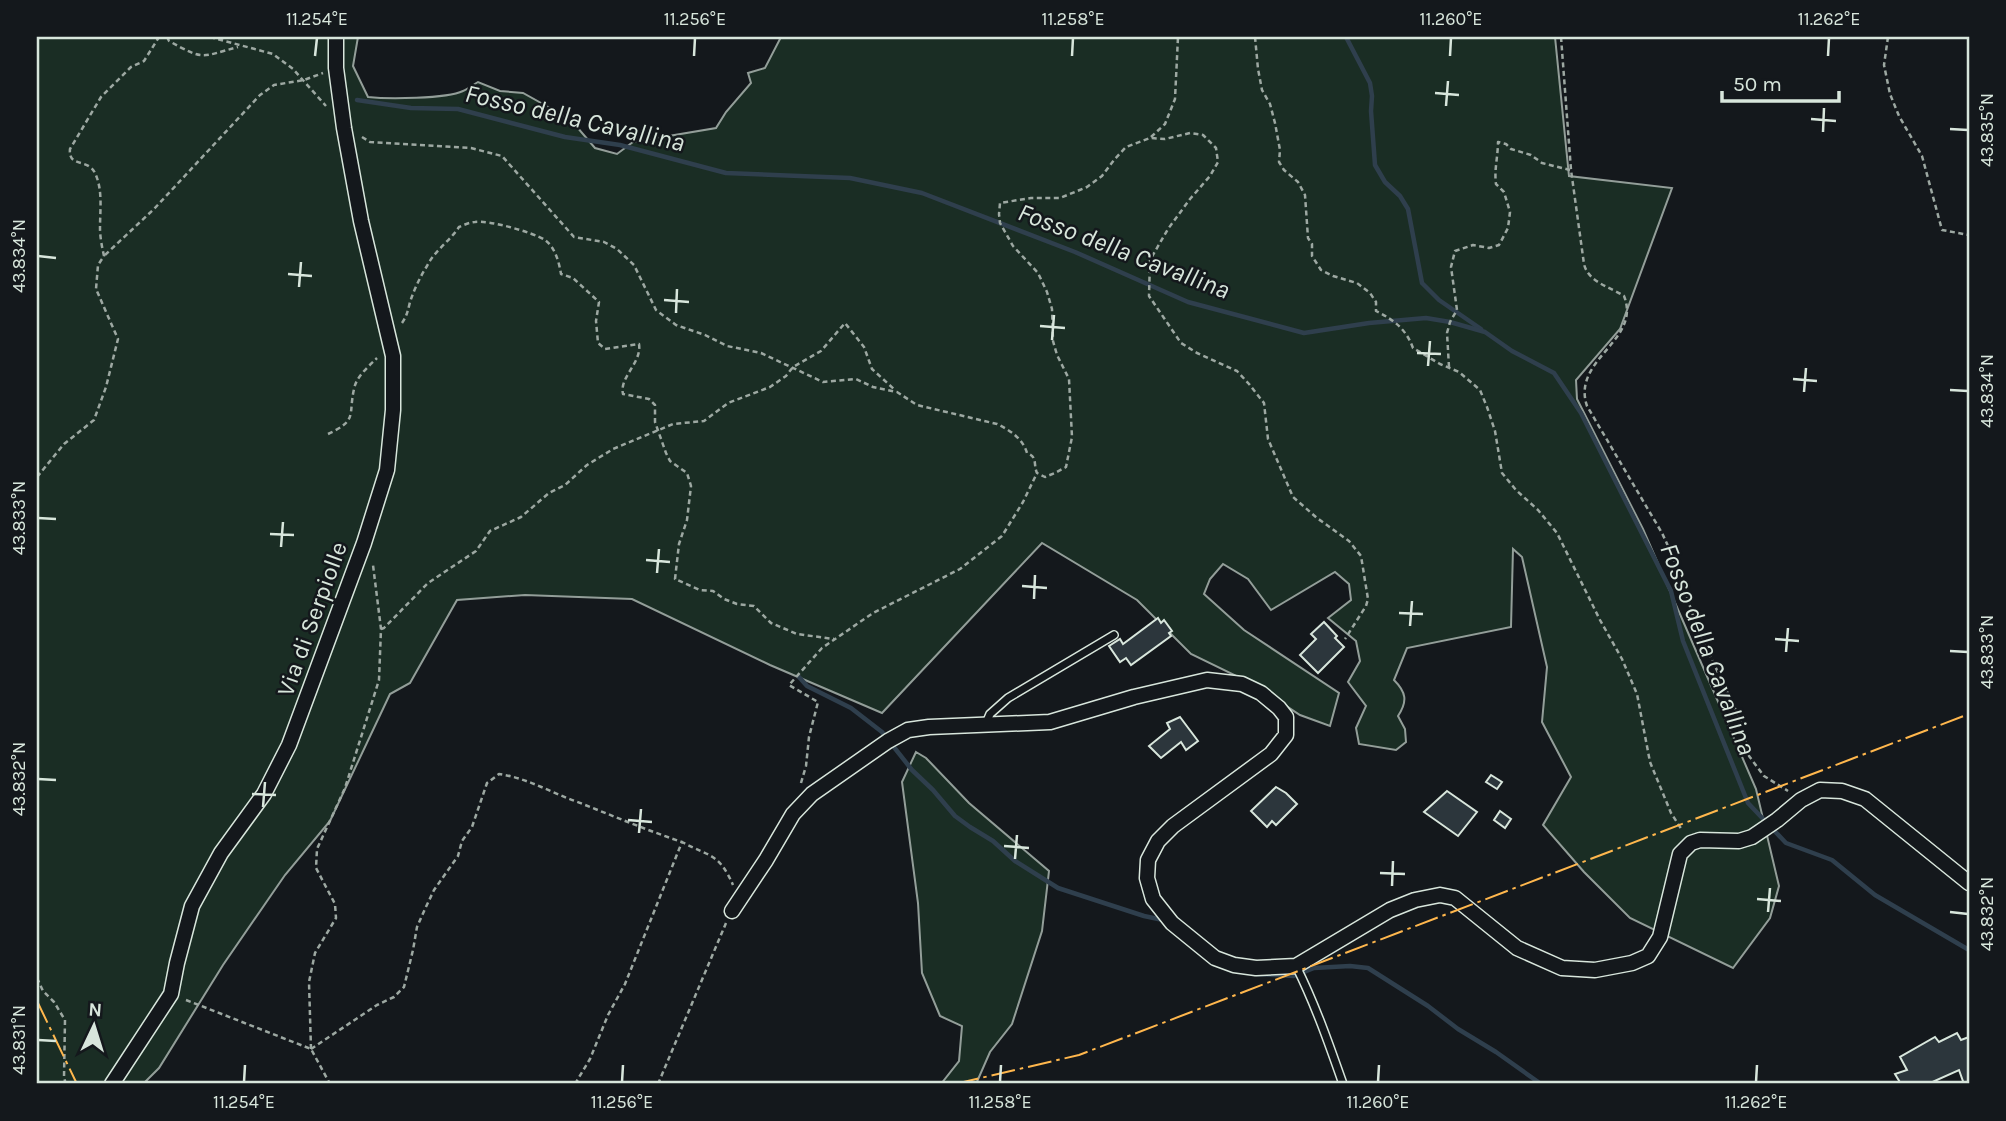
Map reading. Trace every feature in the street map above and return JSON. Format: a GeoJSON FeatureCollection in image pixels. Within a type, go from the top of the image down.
{"type":"FeatureCollection","features":[{"type":"Feature","properties":{"kind":"street","name":"Via di Serpiolle"},"geometry":{"type":"LineString","coordinates":[[112,1084],[171,994],[192,906],[220,853],[264,794],[289,745],[364,543],[387,470],[393,410],[393,356],[361,221],[344,128],[336,68],[336,37]]}},
{"type":"Feature","properties":{"kind":"street"},"geometry":{"type":"LineString","coordinates":[[732,911],[793,814],[812,794],[908,730],[1050,722],[1134,697],[1207,680],[1242,684],[1261,693],[1286,717],[1286,735],[1271,754],[1173,826],[1158,841],[1148,860],[1147,878],[1153,899],[1172,923],[1215,958],[1234,965],[1256,968],[1296,966],[1390,910],[1415,900],[1440,895],[1455,898],[1517,948],[1562,968],[1595,970],[1632,963],[1648,956],[1660,937],[1680,854],[1691,843],[1700,840],[1739,841],[1752,837],[1801,800],[1830,789],[1865,799],[1969,883]]}},
{"type":"Feature","properties":{"kind":"lane"},"geometry":{"type":"LineString","coordinates":[[988,726],[990,714],[1008,698],[1114,635]]}},
{"type":"Feature","properties":{"kind":"lane"},"geometry":{"type":"LineString","coordinates":[[1296,966],[1315,1007],[1343,1084]]}},
{"type":"Feature","properties":{"kind":"path"},"geometry":{"type":"LineString","coordinates":[[104,256],[99,230],[101,195],[94,171],[87,164],[72,159],[69,152],[101,97],[131,67],[144,61],[159,37]]}},
{"type":"Feature","properties":{"kind":"path"},"geometry":{"type":"LineString","coordinates":[[167,37],[169,41],[195,56],[209,57],[241,47]]}},
{"type":"Feature","properties":{"kind":"path"},"geometry":{"type":"LineString","coordinates":[[210,37],[273,54],[293,69],[328,109]]}},
{"type":"Feature","properties":{"kind":"path"},"geometry":{"type":"LineString","coordinates":[[381,629],[428,583],[476,551],[491,531],[521,517],[587,465],[613,449],[657,430],[673,424],[704,421],[728,402],[770,387],[786,376],[793,367],[821,351],[845,323],[864,347],[872,369],[897,392],[917,405],[987,420],[1007,428],[1035,459],[1034,467],[1037,473],[1045,477],[1066,467],[1072,437],[1069,379],[1056,355],[1047,292],[1038,273],[1013,246],[1000,223],[1000,203],[1031,198],[1060,198],[1087,187],[1102,176],[1126,147],[1150,138],[1165,124],[1175,99],[1178,37]]}},
{"type":"Feature","properties":{"kind":"path"},"geometry":{"type":"LineString","coordinates":[[1255,37],[1262,90],[1270,104],[1280,150],[1279,162],[1298,182],[1305,194],[1312,256],[1321,270],[1357,283],[1370,293],[1376,302],[1376,311],[1392,320],[1408,335],[1413,348],[1466,377],[1480,390],[1495,431],[1502,473],[1558,533],[1622,659],[1637,694],[1650,762],[1671,813],[1691,843]]}},
{"type":"Feature","properties":{"kind":"path"},"geometry":{"type":"LineString","coordinates":[[1561,37],[1571,170],[1585,270],[1595,280],[1624,296],[1629,314],[1626,324],[1589,373],[1583,391],[1587,406],[1662,533],[1698,631],[1740,719],[1749,756],[1765,776],[1801,800]]}},
{"type":"Feature","properties":{"kind":"path"},"geometry":{"type":"LineString","coordinates":[[1888,37],[1884,65],[1890,94],[1922,156],[1942,230],[1969,235]]}},
{"type":"Feature","properties":{"kind":"path"},"geometry":{"type":"LineString","coordinates":[[37,477],[64,444],[94,420],[106,387],[118,339],[96,289],[98,265],[104,256],[154,209],[260,95],[274,85],[303,80],[336,68]]}},
{"type":"Feature","properties":{"kind":"path"},"geometry":{"type":"LineString","coordinates":[[344,128],[370,142],[471,148],[502,156],[574,237],[604,242],[617,249],[634,265],[656,310],[676,325],[727,346],[761,353],[823,382],[856,379],[873,387],[897,392]]}},
{"type":"Feature","properties":{"kind":"path"},"geometry":{"type":"LineString","coordinates":[[1150,138],[1165,139],[1190,133],[1203,135],[1216,148],[1217,162],[1210,176],[1168,229],[1150,260],[1149,296],[1181,342],[1197,353],[1237,371],[1249,384],[1264,403],[1268,439],[1293,497],[1349,541],[1361,556],[1368,598],[1366,606],[1345,639]]}},
{"type":"Feature","properties":{"kind":"path"},"geometry":{"type":"LineString","coordinates":[[1449,367],[1447,333],[1457,310],[1451,267],[1455,251],[1473,245],[1489,248],[1499,245],[1508,228],[1510,212],[1504,192],[1496,184],[1498,142],[1531,155],[1542,163],[1571,170]]}},
{"type":"Feature","properties":{"kind":"path"},"geometry":{"type":"LineString","coordinates":[[400,325],[407,317],[415,289],[428,264],[459,227],[477,221],[504,224],[545,240],[554,252],[561,274],[573,278],[599,302],[596,321],[598,343],[605,349],[639,344],[640,352],[622,387],[623,394],[649,399],[656,405],[655,422],[666,453],[670,461],[687,473],[691,486],[675,579],[700,590],[713,591],[737,604],[754,606],[771,623],[797,634],[834,639]]}},
{"type":"Feature","properties":{"kind":"path"},"geometry":{"type":"LineString","coordinates":[[328,434],[345,426],[353,410],[354,387],[363,372],[389,346]]}},
{"type":"Feature","properties":{"kind":"path"},"geometry":{"type":"LineString","coordinates":[[799,790],[818,702],[789,685],[822,648],[834,639],[873,613],[960,569],[1002,536],[1037,473]]}},
{"type":"Feature","properties":{"kind":"path"},"geometry":{"type":"LineString","coordinates":[[330,1084],[311,1048],[309,982],[315,953],[336,918],[335,904],[316,868],[317,849],[345,788],[379,680],[381,629],[373,561],[364,543]]}},
{"type":"Feature","properties":{"kind":"path"},"geometry":{"type":"LineString","coordinates":[[311,1048],[394,997],[404,987],[417,927],[425,909],[434,890],[458,856],[487,783],[499,774],[515,776],[576,802],[590,805],[610,816],[682,842],[719,860],[742,895]]}},
{"type":"Feature","properties":{"kind":"path"},"geometry":{"type":"LineString","coordinates":[[575,1084],[590,1059],[608,1015],[625,984],[682,842]]}},
{"type":"Feature","properties":{"kind":"path"},"geometry":{"type":"LineString","coordinates":[[658,1084],[732,911]]}},
{"type":"Feature","properties":{"kind":"path"},"geometry":{"type":"LineString","coordinates":[[37,978],[43,991],[54,1002],[65,1020],[66,1084]]}},
{"type":"Feature","properties":{"kind":"path"},"geometry":{"type":"LineString","coordinates":[[171,994],[311,1048]]}},
{"type":"Feature","properties":{"kind":"green space"},"geometry":{"type":"Polygon","coordinates":[[[37,37],[358,37],[353,66],[368,97],[444,96],[463,91],[478,82],[500,91],[523,93],[559,113],[577,127],[595,148],[617,154],[633,142],[716,128],[751,83],[748,73],[765,68],[781,37],[1555,37],[1569,176],[1672,188],[1620,329],[1576,380],[1577,399],[1643,529],[1756,789],[1779,886],[1770,918],[1733,968],[1630,918],[1584,872],[1543,825],[1571,777],[1542,722],[1547,667],[1522,557],[1513,549],[1511,627],[1407,648],[1394,680],[1404,697],[1398,716],[1405,729],[1406,742],[1396,750],[1359,744],[1356,728],[1366,706],[1348,682],[1360,661],[1356,641],[1328,618],[1351,600],[1349,584],[1335,572],[1271,610],[1248,579],[1223,564],[1210,579],[1204,594],[1244,630],[1339,693],[1330,726],[1300,715],[1253,684],[1191,654],[1137,600],[1042,543],[882,713],[770,665],[632,599],[525,595],[457,600],[410,683],[390,694],[330,821],[285,875],[223,965],[159,1068],[143,1084],[37,1084],[37,37]]]}},
{"type":"Feature","properties":{"kind":"green space"},"geometry":{"type":"Polygon","coordinates":[[[916,752],[926,758],[969,803],[1049,871],[1042,931],[1012,1024],[990,1052],[976,1084],[941,1084],[959,1061],[962,1026],[940,1016],[922,973],[918,903],[902,782],[916,752]]]}},
{"type":"Feature","properties":{"kind":"building"},"geometry":{"type":"Polygon","coordinates":[[[1158,618],[1161,623],[1164,620],[1172,631],[1169,633],[1171,636],[1131,665],[1126,658],[1120,662],[1109,646],[1120,639],[1123,644],[1158,618]]]}},
{"type":"Feature","properties":{"kind":"building"},"geometry":{"type":"Polygon","coordinates":[[[1324,622],[1344,647],[1318,673],[1300,655],[1316,639],[1311,634],[1324,622]]]}},
{"type":"Feature","properties":{"kind":"building"},"geometry":{"type":"Polygon","coordinates":[[[1180,717],[1198,741],[1186,750],[1181,742],[1161,758],[1149,746],[1170,729],[1167,723],[1180,717]]]}},
{"type":"Feature","properties":{"kind":"building"},"geometry":{"type":"Polygon","coordinates":[[[1491,775],[1502,782],[1497,789],[1486,782],[1491,775]]]}},
{"type":"Feature","properties":{"kind":"building"},"geometry":{"type":"Polygon","coordinates":[[[1276,787],[1297,804],[1276,825],[1272,821],[1267,827],[1251,811],[1276,787]]]}},
{"type":"Feature","properties":{"kind":"building"},"geometry":{"type":"Polygon","coordinates":[[[1447,791],[1477,812],[1458,836],[1424,812],[1447,791]]]}},
{"type":"Feature","properties":{"kind":"building"},"geometry":{"type":"Polygon","coordinates":[[[1500,811],[1511,819],[1505,828],[1494,820],[1500,811]]]}},
{"type":"Feature","properties":{"kind":"building"},"geometry":{"type":"Polygon","coordinates":[[[1957,1033],[1961,1040],[1969,1037],[1969,1084],[1964,1084],[1959,1070],[1928,1084],[1901,1084],[1895,1074],[1907,1070],[1900,1057],[1935,1037],[1939,1042],[1957,1033]]]}},
{"type":"Feature","properties":{"kind":"waterway"},"geometry":{"type":"LineString","coordinates":[[1346,37],[1370,83],[1375,165],[1385,182],[1400,196],[1408,209],[1422,283],[1439,300],[1481,329]]}},
{"type":"Feature","properties":{"kind":"waterway","name":"Fosso della Cavallina"},"geometry":{"type":"LineString","coordinates":[[357,100],[411,108],[458,109],[565,137],[620,145],[726,173],[850,178],[922,193],[1075,252],[1188,302],[1304,333],[1426,318],[1485,332],[1512,351],[1554,373],[1581,413],[1671,591],[1683,641],[1748,803],[1786,843],[1832,860],[1875,895],[1969,950]]}},
{"type":"Feature","properties":{"kind":"waterway"},"geometry":{"type":"LineString","coordinates":[[799,677],[807,686],[851,708],[882,732],[912,770],[955,816],[993,841],[1015,861],[1058,888],[1163,920]]}},
{"type":"Feature","properties":{"kind":"waterway"},"geometry":{"type":"LineString","coordinates":[[1256,974],[1294,976],[1314,968],[1368,968],[1541,1084]]}},
{"type":"Feature","properties":{"kind":"power"},"geometry":{"type":"LineString","coordinates":[[955,1084],[1079,1055],[1969,714]]}},
{"type":"Feature","properties":{"kind":"power"},"geometry":{"type":"LineString","coordinates":[[37,1001],[77,1084]]}}]}
